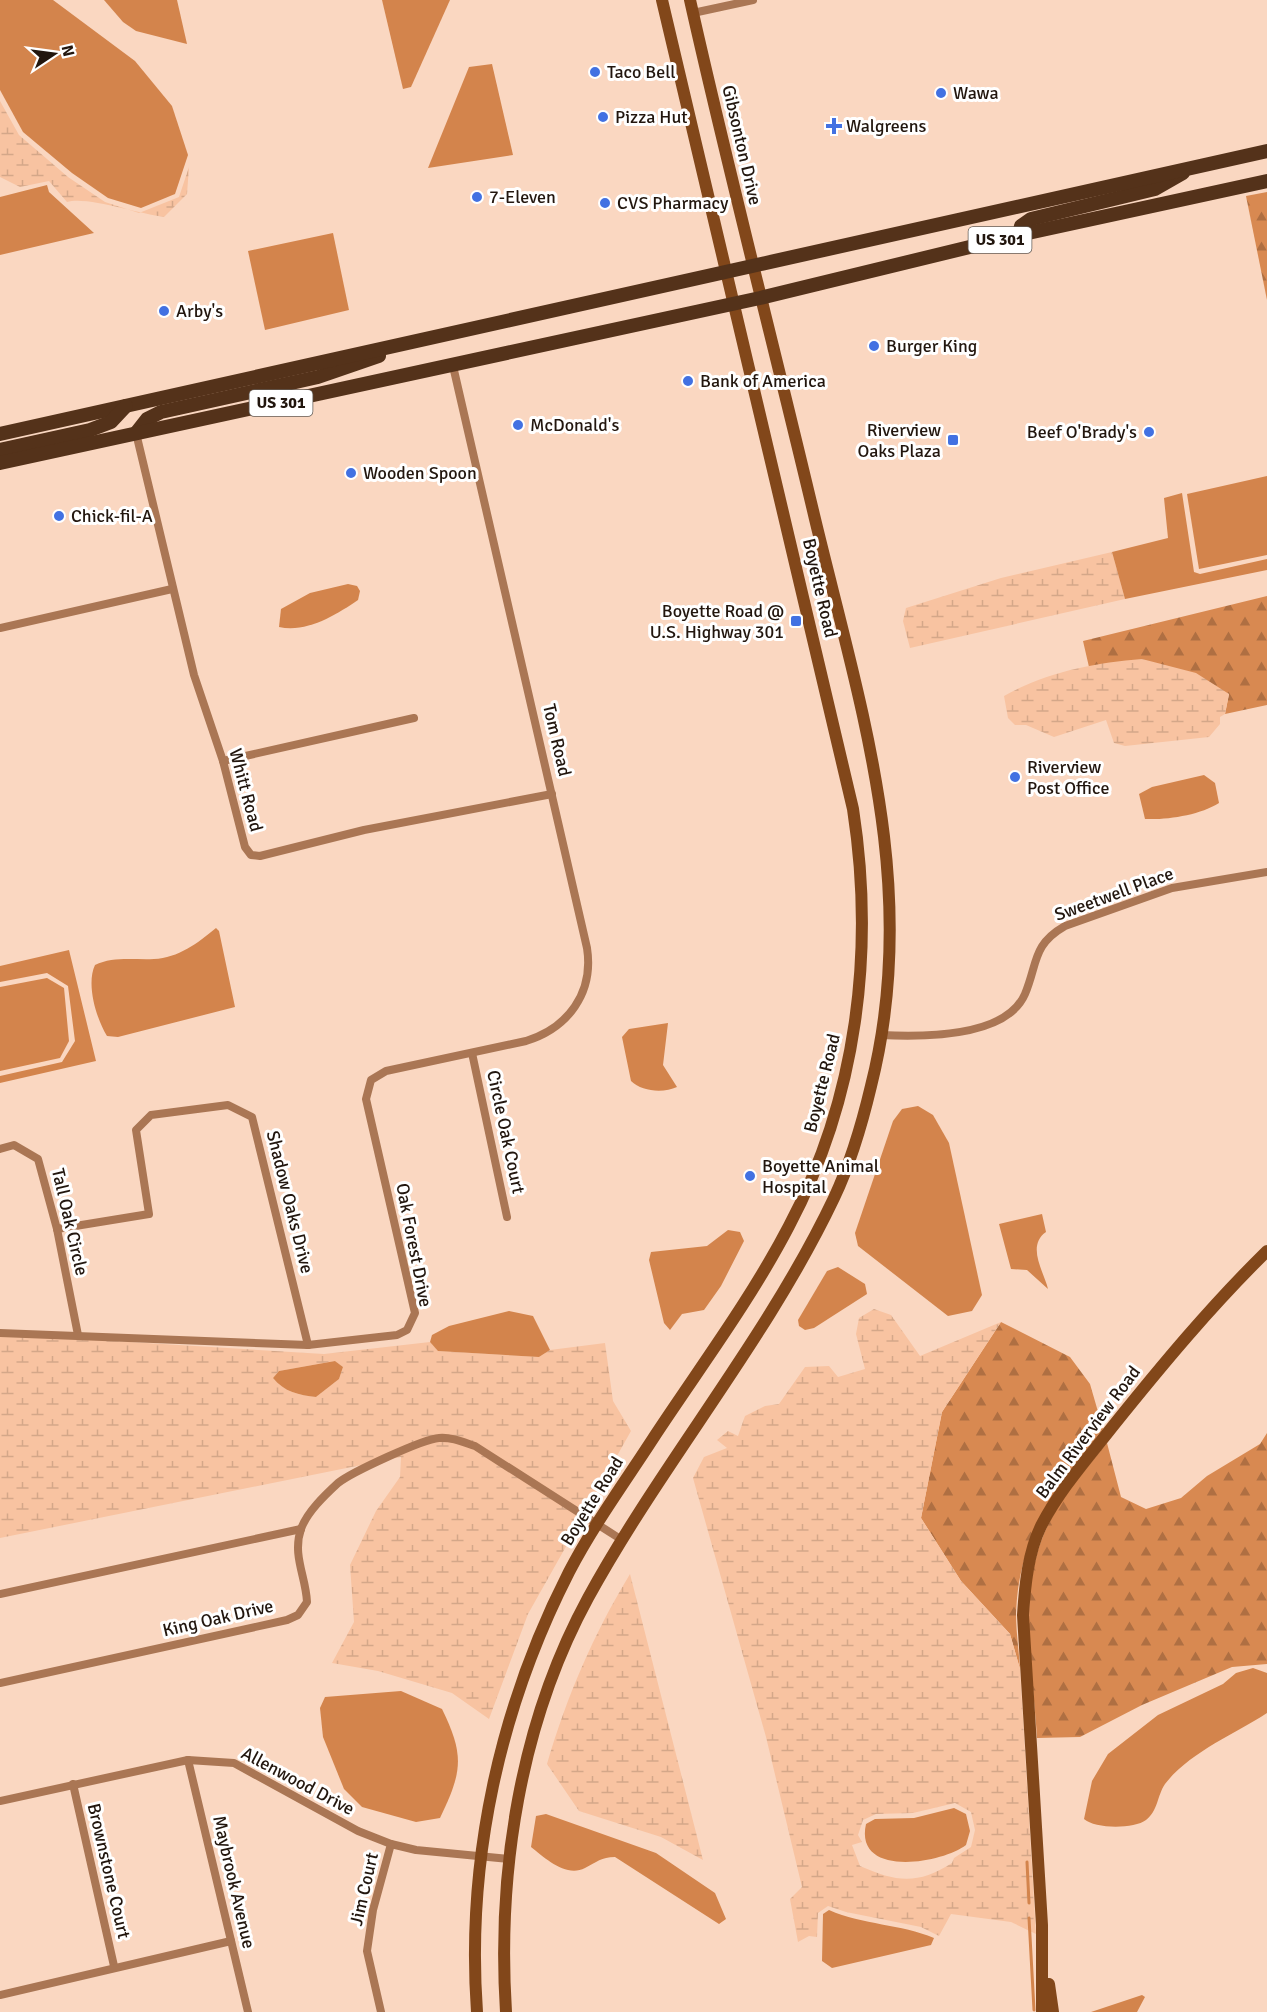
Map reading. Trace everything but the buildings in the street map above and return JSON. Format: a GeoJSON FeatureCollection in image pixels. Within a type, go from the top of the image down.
{"type":"FeatureCollection","features":[{"type":"Feature","properties":{"kind":"main road"},"geometry":{"type":"LineString","coordinates":[[662,0],[725,272]]}},
{"type":"Feature","properties":{"kind":"main road","name":"Gibsonton Drive"},"geometry":{"type":"LineString","coordinates":[[690,0],[760,298]]}},
{"type":"Feature","properties":{"kind":"main road","name":"US 301"},"geometry":{"type":"LineString","coordinates":[[0,434],[1267,151]]}},
{"type":"Feature","properties":{"kind":"main road"},"geometry":{"type":"LineString","coordinates":[[1019,235],[1021,226],[1031,219],[1155,189],[1189,169]]}},
{"type":"Feature","properties":{"kind":"main road","name":"US 301"},"geometry":{"type":"LineString","coordinates":[[0,463],[760,298],[1019,235],[1267,181]]}},
{"type":"Feature","properties":{"kind":"main road","name":"Boyette Road"},"geometry":{"type":"LineString","coordinates":[[477,2012],[475,1951],[481,1856],[500,1755],[523,1678],[570,1570],[744,1300],[801,1202],[824,1148],[850,1056],[859,985],[862,904],[853,809],[725,272]]}},
{"type":"Feature","properties":{"kind":"main road","name":"Boyette Road"},"geometry":{"type":"LineString","coordinates":[[506,2012],[504,1930],[509,1859],[517,1807],[544,1705],[585,1604],[622,1539],[766,1317],[809,1246],[835,1197],[858,1134],[881,1035],[889,976],[891,905],[882,811],[829,577],[760,298]]}},
{"type":"Feature","properties":{"kind":"main road"},"geometry":{"type":"LineString","coordinates":[[136,433],[147,419],[161,412],[318,377],[367,362],[394,346]]}},
{"type":"Feature","properties":{"kind":"main road"},"geometry":{"type":"LineString","coordinates":[[0,450],[90,430],[111,422],[126,406]]}},
{"type":"Feature","properties":{"kind":"main road","name":"Balm Riverview Road"},"geometry":{"type":"LineString","coordinates":[[1042,2012],[1042,1925],[1023,1607],[1026,1575],[1040,1527],[1061,1491],[1163,1363],[1267,1251]]}},
{"type":"Feature","properties":{"kind":"main road","name":"Balm Riverview Road"},"geometry":{"type":"LineString","coordinates":[[1042,1925],[1053,2012]]}},
{"type":"Feature","properties":{"kind":"street"},"geometry":{"type":"LineString","coordinates":[[693,13],[753,0]]}},
{"type":"Feature","properties":{"kind":"street","name":"Tom Road"},"geometry":{"type":"LineString","coordinates":[[453,366],[587,948],[588,968],[584,989],[568,1017],[551,1031],[526,1041],[472,1053]]}},
{"type":"Feature","properties":{"kind":"street","name":"Whitt Road"},"geometry":{"type":"LineString","coordinates":[[136,433],[194,675],[223,761],[245,847],[251,855],[256,856],[364,830],[552,794]]}},
{"type":"Feature","properties":{"kind":"street"},"geometry":{"type":"LineString","coordinates":[[0,628],[172,589]]}},
{"type":"Feature","properties":{"kind":"street"},"geometry":{"type":"LineString","coordinates":[[223,761],[414,718]]}},
{"type":"Feature","properties":{"kind":"street","name":"Sweetwell Place"},"geometry":{"type":"LineString","coordinates":[[881,1035],[933,1034],[998,1021],[1020,1002],[1042,945],[1052,933],[1065,926],[1172,888],[1267,872]]}},
{"type":"Feature","properties":{"kind":"street","name":"Circle Oak Court"},"geometry":{"type":"LineString","coordinates":[[472,1053],[507,1218]]}},
{"type":"Feature","properties":{"kind":"street","name":"Oak Forest Drive"},"geometry":{"type":"LineString","coordinates":[[0,1333],[308,1345],[397,1335],[407,1330],[414,1313],[366,1099],[371,1080],[386,1071],[472,1053]]}},
{"type":"Feature","properties":{"kind":"street","name":"Shadow Oaks Drive"},"geometry":{"type":"LineString","coordinates":[[57,1229],[149,1214],[136,1130],[151,1115],[228,1105],[252,1117],[308,1345]]}},
{"type":"Feature","properties":{"kind":"street","name":"Tall Oak Circle"},"geometry":{"type":"LineString","coordinates":[[0,1149],[14,1145],[38,1159],[57,1229],[78,1335]]}},
{"type":"Feature","properties":{"kind":"street","name":"King Oak Drive"},"geometry":{"type":"LineString","coordinates":[[0,1683],[287,1620],[298,1615],[307,1602],[297,1554],[301,1528],[317,1504],[340,1482],[417,1444],[438,1438],[455,1439],[475,1446],[622,1539]]}},
{"type":"Feature","properties":{"kind":"street"},"geometry":{"type":"LineString","coordinates":[[0,1594],[301,1528]]}},
{"type":"Feature","properties":{"kind":"street","name":"Allenwood Drive"},"geometry":{"type":"LineString","coordinates":[[0,1801],[188,1760],[234,1763],[358,1831],[392,1844],[416,1850],[509,1859]]}},
{"type":"Feature","properties":{"kind":"street","name":"Maybrook Avenue"},"geometry":{"type":"LineString","coordinates":[[188,1760],[248,2012]]}},
{"type":"Feature","properties":{"kind":"street","name":"Brownstone Court"},"geometry":{"type":"LineString","coordinates":[[73,1784],[114,1966]]}},
{"type":"Feature","properties":{"kind":"street","name":"Jim Court"},"geometry":{"type":"LineString","coordinates":[[381,2012],[367,1951],[373,1910],[392,1844]]}},
{"type":"Feature","properties":{"kind":"street"},"geometry":{"type":"LineString","coordinates":[[0,1995],[114,1966],[231,1941]]}},
{"type":"Feature","properties":{"kind":"green space"},"geometry":{"type":"Polygon","coordinates":[[[0,101],[19,135],[68,177],[105,202],[128,209],[87,201],[67,202],[49,181],[20,187],[0,177],[0,101]]]}},
{"type":"Feature","properties":{"kind":"green space"},"geometry":{"type":"Polygon","coordinates":[[[189,167],[187,194],[164,217],[140,212],[179,197],[189,167]]]}},
{"type":"Feature","properties":{"kind":"green space"},"geometry":{"type":"Polygon","coordinates":[[[1267,192],[1267,300],[1246,196],[1267,192]]]}},
{"type":"Feature","properties":{"kind":"green space"},"geometry":{"type":"Polygon","coordinates":[[[1112,552],[1125,599],[910,648],[903,621],[906,608],[1001,578],[1112,552]]]}},
{"type":"Feature","properties":{"kind":"green space"},"geometry":{"type":"Polygon","coordinates":[[[1267,596],[1267,705],[1225,714],[1229,694],[1089,667],[1083,641],[1267,596]]]}},
{"type":"Feature","properties":{"kind":"green space"},"geometry":{"type":"Polygon","coordinates":[[[1142,659],[1196,673],[1229,694],[1225,714],[1220,717],[1220,724],[1209,737],[1125,746],[1114,743],[1106,720],[1054,737],[1026,725],[1015,725],[1008,718],[1004,696],[1020,688],[1071,670],[1142,659]]]}},
{"type":"Feature","properties":{"kind":"green space"},"geometry":{"type":"Polygon","coordinates":[[[874,1309],[891,1315],[920,1356],[1001,1322],[942,1412],[921,1518],[961,1581],[1010,1634],[1020,1669],[1036,1934],[1011,1922],[951,1914],[939,1936],[921,1927],[846,1912],[828,1906],[818,1913],[817,1937],[809,1936],[798,1942],[790,1899],[802,1887],[766,1737],[693,1478],[704,1457],[727,1448],[717,1440],[728,1431],[738,1436],[745,1416],[765,1406],[779,1404],[805,1367],[829,1366],[838,1377],[865,1369],[856,1334],[859,1318],[874,1309]],[[955,1803],[913,1813],[876,1814],[863,1820],[858,1835],[862,1842],[852,1845],[860,1866],[896,1878],[907,1879],[928,1875],[952,1863],[954,1858],[971,1847],[975,1830],[971,1812],[955,1803]]]}},
{"type":"Feature","properties":{"kind":"green space"},"geometry":{"type":"Polygon","coordinates":[[[1001,1322],[1070,1357],[1090,1384],[1103,1429],[1070,1472],[1043,1513],[1024,1559],[1016,1613],[1020,1669],[1010,1634],[961,1581],[921,1518],[942,1412],[1001,1322]]]}},
{"type":"Feature","properties":{"kind":"green space"},"geometry":{"type":"Polygon","coordinates":[[[0,1334],[324,1354],[430,1342],[439,1351],[539,1357],[550,1350],[605,1343],[613,1401],[631,1431],[528,1614],[489,1719],[452,1693],[378,1671],[332,1663],[354,1622],[350,1565],[376,1511],[400,1477],[401,1457],[0,1538],[0,1334]],[[335,1361],[279,1371],[273,1378],[282,1387],[292,1392],[316,1397],[339,1379],[343,1367],[335,1361]]]}},
{"type":"Feature","properties":{"kind":"green space"},"geometry":{"type":"Polygon","coordinates":[[[1267,1433],[1267,1664],[1232,1667],[1142,1705],[1080,1737],[1037,1738],[1029,1632],[1032,1579],[1037,1554],[1046,1529],[1074,1484],[1107,1443],[1121,1497],[1146,1509],[1181,1498],[1207,1476],[1260,1444],[1267,1433]]]}},
{"type":"Feature","properties":{"kind":"green space"},"geometry":{"type":"Polygon","coordinates":[[[630,1574],[703,1860],[661,1837],[579,1811],[547,1764],[582,1666],[630,1574]]]}},
{"type":"Feature","properties":{"kind":"shaded area"},"geometry":{"type":"Polygon","coordinates":[[[0,0],[53,0],[135,61],[172,106],[188,155],[175,194],[141,208],[108,198],[72,173],[23,132],[0,90],[0,0]]]}},
{"type":"Feature","properties":{"kind":"shaded area"},"geometry":{"type":"Polygon","coordinates":[[[104,0],[177,0],[187,44],[136,31],[123,22],[104,0]]]}},
{"type":"Feature","properties":{"kind":"shaded area"},"geometry":{"type":"Polygon","coordinates":[[[382,0],[450,0],[411,87],[403,89],[382,0]]]}},
{"type":"Feature","properties":{"kind":"shaded area"},"geometry":{"type":"Polygon","coordinates":[[[492,64],[513,155],[428,168],[469,67],[492,64]]]}},
{"type":"Feature","properties":{"kind":"shaded area"},"geometry":{"type":"Polygon","coordinates":[[[47,185],[49,192],[94,233],[0,255],[0,197],[47,185]]]}},
{"type":"Feature","properties":{"kind":"shaded area"},"geometry":{"type":"Polygon","coordinates":[[[333,233],[349,310],[265,330],[248,251],[333,233]]]}},
{"type":"Feature","properties":{"kind":"shaded area"},"geometry":{"type":"Polygon","coordinates":[[[1267,476],[1267,555],[1199,569],[1187,494],[1267,476]]]}},
{"type":"Feature","properties":{"kind":"shaded area"},"geometry":{"type":"Polygon","coordinates":[[[1182,493],[1194,572],[1200,574],[1267,559],[1267,570],[1125,599],[1112,552],[1168,538],[1164,498],[1182,493]]]}},
{"type":"Feature","properties":{"kind":"shaded area"},"geometry":{"type":"Polygon","coordinates":[[[348,584],[357,586],[360,591],[358,600],[349,606],[331,617],[310,625],[279,627],[281,609],[310,593],[348,584]]]}},
{"type":"Feature","properties":{"kind":"shaded area"},"geometry":{"type":"Polygon","coordinates":[[[1204,775],[1215,783],[1219,803],[1203,811],[1183,816],[1145,819],[1139,794],[1152,787],[1204,775]]]}},
{"type":"Feature","properties":{"kind":"shaded area"},"geometry":{"type":"Polygon","coordinates":[[[216,928],[219,931],[235,1007],[118,1037],[107,1036],[99,1020],[92,991],[92,973],[95,965],[116,959],[154,959],[171,956],[195,944],[216,928]]]}},
{"type":"Feature","properties":{"kind":"shaded area"},"geometry":{"type":"Polygon","coordinates":[[[69,950],[96,1061],[0,1083],[0,1076],[62,1062],[75,1041],[68,986],[47,973],[0,982],[0,966],[69,950]]]}},
{"type":"Feature","properties":{"kind":"shaded area"},"geometry":{"type":"Polygon","coordinates":[[[47,978],[64,988],[69,1041],[60,1058],[0,1071],[0,987],[47,978]]]}},
{"type":"Feature","properties":{"kind":"shaded area"},"geometry":{"type":"Polygon","coordinates":[[[668,1023],[663,1065],[677,1087],[660,1091],[636,1085],[631,1081],[622,1037],[629,1029],[668,1023]]]}},
{"type":"Feature","properties":{"kind":"shaded area"},"geometry":{"type":"Polygon","coordinates":[[[918,1106],[933,1115],[949,1143],[982,1295],[972,1311],[948,1316],[858,1246],[855,1233],[893,1121],[902,1109],[918,1106]]]}},
{"type":"Feature","properties":{"kind":"shaded area"},"geometry":{"type":"Polygon","coordinates":[[[1042,1214],[1046,1232],[1037,1244],[1037,1252],[1048,1289],[1027,1270],[1011,1269],[999,1224],[1042,1214]]]}},
{"type":"Feature","properties":{"kind":"shaded area"},"geometry":{"type":"Polygon","coordinates":[[[728,1230],[740,1232],[744,1241],[721,1286],[704,1310],[682,1314],[670,1330],[664,1323],[649,1260],[651,1252],[707,1246],[728,1230]]]}},
{"type":"Feature","properties":{"kind":"shaded area"},"geometry":{"type":"Polygon","coordinates":[[[838,1267],[865,1284],[867,1294],[814,1328],[805,1330],[799,1326],[798,1320],[827,1271],[838,1267]]]}},
{"type":"Feature","properties":{"kind":"shaded area"},"geometry":{"type":"Polygon","coordinates":[[[509,1311],[533,1316],[550,1350],[539,1357],[438,1351],[430,1342],[432,1335],[449,1326],[509,1311]]]}},
{"type":"Feature","properties":{"kind":"shaded area"},"geometry":{"type":"Polygon","coordinates":[[[335,1361],[343,1367],[339,1379],[316,1397],[292,1392],[282,1387],[273,1378],[279,1371],[335,1361]]]}},
{"type":"Feature","properties":{"kind":"shaded area"},"geometry":{"type":"Polygon","coordinates":[[[1253,1668],[1267,1673],[1267,1713],[1187,1762],[1165,1784],[1153,1812],[1146,1820],[1133,1825],[1115,1827],[1097,1825],[1084,1819],[1092,1781],[1108,1754],[1158,1715],[1223,1684],[1236,1673],[1253,1668]]]}},
{"type":"Feature","properties":{"kind":"shaded area"},"geometry":{"type":"Polygon","coordinates":[[[401,1691],[442,1709],[454,1739],[458,1764],[456,1776],[440,1818],[416,1822],[362,1807],[344,1789],[323,1737],[320,1708],[325,1697],[401,1691]]]}},
{"type":"Feature","properties":{"kind":"shaded area"},"geometry":{"type":"Polygon","coordinates":[[[954,1808],[966,1814],[970,1831],[966,1845],[954,1852],[920,1861],[902,1862],[886,1859],[873,1853],[866,1841],[866,1824],[875,1819],[914,1818],[954,1808]]]}},
{"type":"Feature","properties":{"kind":"shaded area"},"geometry":{"type":"Polygon","coordinates":[[[546,1814],[656,1853],[715,1893],[726,1919],[719,1924],[615,1857],[603,1859],[578,1870],[563,1869],[556,1865],[531,1847],[536,1816],[546,1814]]]}},
{"type":"Feature","properties":{"kind":"shaded area"},"geometry":{"type":"Polygon","coordinates":[[[829,1910],[855,1919],[921,1933],[934,1938],[931,1945],[832,1968],[822,1961],[823,1914],[829,1910]]]}},
{"type":"Feature","properties":{"kind":"shaded area"},"geometry":{"type":"Polygon","coordinates":[[[1142,1995],[1145,1997],[1137,2012],[1091,2012],[1142,1995]]]}},
{"type":"Feature","properties":{"kind":"waterway"},"geometry":{"type":"LineString","coordinates":[[1027,1862],[1029,1903]]}},
{"type":"Feature","properties":{"kind":"waterway"},"geometry":{"type":"LineString","coordinates":[[1029,1918],[1034,2010]]}},
{"type":"Feature","properties":{"kind":"place","name":"Taco Bell"},"geometry":{"type":"Point","coordinates":[595,72]}},
{"type":"Feature","properties":{"kind":"place","name":"Wawa"},"geometry":{"type":"Point","coordinates":[941,93]}},
{"type":"Feature","properties":{"kind":"place","name":"Pizza Hut"},"geometry":{"type":"Point","coordinates":[603,117]}},
{"type":"Feature","properties":{"kind":"place","name":"Walgreens"},"geometry":{"type":"Point","coordinates":[834,126]}},
{"type":"Feature","properties":{"kind":"place","name":"7-Eleven"},"geometry":{"type":"Point","coordinates":[477,197]}},
{"type":"Feature","properties":{"kind":"place","name":"CVS Pharmacy"},"geometry":{"type":"Point","coordinates":[605,203]}},
{"type":"Feature","properties":{"kind":"place","name":"Arby's"},"geometry":{"type":"Point","coordinates":[164,311]}},
{"type":"Feature","properties":{"kind":"place","name":"Burger King"},"geometry":{"type":"Point","coordinates":[874,346]}},
{"type":"Feature","properties":{"kind":"place","name":"Bank of America"},"geometry":{"type":"Point","coordinates":[688,381]}},
{"type":"Feature","properties":{"kind":"place","name":"McDonald's"},"geometry":{"type":"Point","coordinates":[518,425]}},
{"type":"Feature","properties":{"kind":"place","name":"Beef O'Brady's"},"geometry":{"type":"Point","coordinates":[1149,432]}},
{"type":"Feature","properties":{"kind":"place","name":"Riverview Oaks Plaza"},"geometry":{"type":"Point","coordinates":[953,440]}},
{"type":"Feature","properties":{"kind":"place","name":"Wooden Spoon"},"geometry":{"type":"Point","coordinates":[351,473]}},
{"type":"Feature","properties":{"kind":"place","name":"Chick-fil-A"},"geometry":{"type":"Point","coordinates":[59,516]}},
{"type":"Feature","properties":{"kind":"place","name":"Boyette Road @ U.S. Highway 301"},"geometry":{"type":"Point","coordinates":[796,621]}},
{"type":"Feature","properties":{"kind":"place","name":"Riverview Post Office"},"geometry":{"type":"Point","coordinates":[1015,777]}},
{"type":"Feature","properties":{"kind":"place","name":"Boyette Animal Hospital"},"geometry":{"type":"Point","coordinates":[750,1176]}}]}
